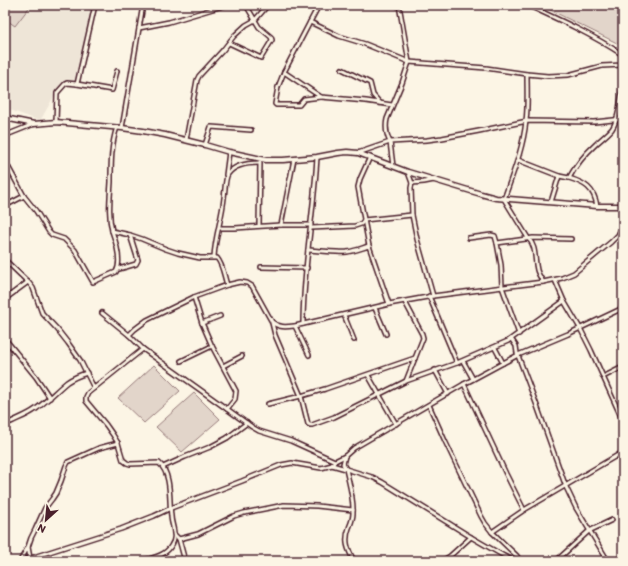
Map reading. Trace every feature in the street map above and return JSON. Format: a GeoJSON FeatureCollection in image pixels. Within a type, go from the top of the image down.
{"type":"FeatureCollection","features":[{"type":"Feature","properties":{"kind":"street"},"geometry":{"type":"LineString","coordinates":[[77,84],[95,5]]}},
{"type":"Feature","properties":{"kind":"street"},"geometry":{"type":"LineString","coordinates":[[118,269],[118,252],[110,224],[109,209],[112,150],[115,135],[120,127],[143,5]]}},
{"type":"Feature","properties":{"kind":"street"},"geometry":{"type":"LineString","coordinates":[[139,28],[169,22],[226,5]]}},
{"type":"Feature","properties":{"kind":"street"},"geometry":{"type":"LineString","coordinates":[[229,43],[262,57],[272,40],[259,27],[246,5]]}},
{"type":"Feature","properties":{"kind":"street"},"geometry":{"type":"LineString","coordinates":[[186,140],[197,80],[201,73],[234,36],[255,20],[268,5]]}},
{"type":"Feature","properties":{"kind":"street"},"geometry":{"type":"LineString","coordinates":[[319,5],[284,72],[278,87],[275,104],[299,105],[304,98],[321,97],[392,105]]}},
{"type":"Feature","properties":{"kind":"street"},"geometry":{"type":"LineString","coordinates":[[393,166],[390,142],[386,134],[386,124],[389,112],[400,88],[409,62],[399,5]]}},
{"type":"Feature","properties":{"kind":"street"},"geometry":{"type":"LineString","coordinates":[[527,5],[585,32],[623,55]]}},
{"type":"Feature","properties":{"kind":"street"},"geometry":{"type":"LineString","coordinates":[[310,22],[338,36],[365,44],[409,62],[492,69],[548,76],[558,76],[596,67],[623,65],[623,50]]}},
{"type":"Feature","properties":{"kind":"street"},"geometry":{"type":"LineString","coordinates":[[342,70],[370,82],[373,95],[380,103]]}},
{"type":"Feature","properties":{"kind":"street"},"geometry":{"type":"LineString","coordinates":[[56,122],[57,93],[65,84],[77,84],[112,90],[117,71]]}},
{"type":"Feature","properties":{"kind":"street"},"geometry":{"type":"LineString","coordinates":[[284,72],[321,97]]}},
{"type":"Feature","properties":{"kind":"street"},"geometry":{"type":"LineString","coordinates":[[504,199],[518,160],[527,121],[527,74]]}},
{"type":"Feature","properties":{"kind":"street"},"geometry":{"type":"LineString","coordinates":[[569,178],[582,159],[612,128],[616,120],[621,98],[623,78]]}},
{"type":"Feature","properties":{"kind":"street"},"geometry":{"type":"LineString","coordinates":[[5,118],[34,124]]}},
{"type":"Feature","properties":{"kind":"street"},"geometry":{"type":"LineString","coordinates":[[358,153],[390,142],[442,138],[527,121],[594,122],[623,119]]}},
{"type":"Feature","properties":{"kind":"street"},"geometry":{"type":"LineString","coordinates":[[5,137],[34,124],[56,122],[120,127],[186,140],[260,161]]}},
{"type":"Feature","properties":{"kind":"street"},"geometry":{"type":"LineString","coordinates":[[205,145],[212,127],[251,130]]}},
{"type":"Feature","properties":{"kind":"street"},"geometry":{"type":"LineString","coordinates":[[214,257],[214,248],[224,204],[229,152]]}},
{"type":"Feature","properties":{"kind":"street"},"geometry":{"type":"LineString","coordinates":[[226,175],[230,171],[240,166],[260,161],[316,157],[347,152],[358,153],[408,172],[481,194],[504,199],[596,206],[623,206]]}},
{"type":"Feature","properties":{"kind":"street"},"geometry":{"type":"LineString","coordinates":[[303,324],[303,298],[311,227],[316,157]]}},
{"type":"Feature","properties":{"kind":"street"},"geometry":{"type":"LineString","coordinates":[[370,157],[358,184],[369,246],[389,304]]}},
{"type":"Feature","properties":{"kind":"street"},"geometry":{"type":"LineString","coordinates":[[281,225],[294,159]]}},
{"type":"Feature","properties":{"kind":"street"},"geometry":{"type":"LineString","coordinates":[[518,160],[580,182],[588,187],[595,196],[596,206]]}},
{"type":"Feature","properties":{"kind":"street"},"geometry":{"type":"LineString","coordinates":[[5,161],[24,196],[36,211],[49,232],[52,235],[64,239],[75,250],[93,282],[116,272],[118,269],[138,263],[130,235]]}},
{"type":"Feature","properties":{"kind":"street"},"geometry":{"type":"LineString","coordinates":[[258,226],[260,161]]}},
{"type":"Feature","properties":{"kind":"street"},"geometry":{"type":"LineString","coordinates":[[408,172],[412,183],[412,215],[431,296],[458,363]]}},
{"type":"Feature","properties":{"kind":"street"},"geometry":{"type":"LineString","coordinates":[[551,202],[560,176]]}},
{"type":"Feature","properties":{"kind":"street"},"geometry":{"type":"LineString","coordinates":[[412,183],[434,180]]}},
{"type":"Feature","properties":{"kind":"street"},"geometry":{"type":"LineString","coordinates":[[5,206],[24,196]]}},
{"type":"Feature","properties":{"kind":"street"},"geometry":{"type":"LineString","coordinates":[[504,199],[531,241],[537,270],[544,282]]}},
{"type":"Feature","properties":{"kind":"street"},"geometry":{"type":"LineString","coordinates":[[219,228],[281,225],[311,227],[356,226],[361,224],[364,220],[412,215]]}},
{"type":"Feature","properties":{"kind":"street"},"geometry":{"type":"LineString","coordinates":[[272,322],[277,326],[282,327],[295,326],[389,304],[431,296],[555,280],[574,273],[611,242],[621,231],[623,225]]}},
{"type":"Feature","properties":{"kind":"street"},"geometry":{"type":"LineString","coordinates":[[112,232],[130,235],[178,253],[200,258],[214,257],[218,259],[227,285]]}},
{"type":"Feature","properties":{"kind":"street"},"geometry":{"type":"LineString","coordinates":[[469,238],[493,235],[496,238],[501,265],[502,287],[519,334]]}},
{"type":"Feature","properties":{"kind":"street"},"geometry":{"type":"LineString","coordinates":[[497,243],[528,238],[571,239]]}},
{"type":"Feature","properties":{"kind":"street"},"geometry":{"type":"LineString","coordinates":[[308,250],[345,252],[369,246]]}},
{"type":"Feature","properties":{"kind":"street"},"geometry":{"type":"LineString","coordinates":[[5,260],[33,288],[42,313],[57,329],[80,360],[94,388]]}},
{"type":"Feature","properties":{"kind":"street"},"geometry":{"type":"LineString","coordinates":[[261,267],[307,268]]}},
{"type":"Feature","properties":{"kind":"street"},"geometry":{"type":"LineString","coordinates":[[555,280],[564,301],[580,328],[623,421]]}},
{"type":"Feature","properties":{"kind":"street"},"geometry":{"type":"LineString","coordinates":[[5,298],[28,282]]}},
{"type":"Feature","properties":{"kind":"street"},"geometry":{"type":"LineString","coordinates":[[129,335],[147,320],[194,297],[227,285],[244,282],[250,284],[272,322],[275,335],[301,396],[308,424],[310,425],[334,417],[406,381],[458,363],[512,340],[564,301]]}},
{"type":"Feature","properties":{"kind":"street"},"geometry":{"type":"LineString","coordinates":[[194,297],[202,323],[212,346],[236,391],[235,399],[227,409]]}},
{"type":"Feature","properties":{"kind":"street"},"geometry":{"type":"LineString","coordinates":[[405,302],[423,336],[406,381]]}},
{"type":"Feature","properties":{"kind":"street"},"geometry":{"type":"LineString","coordinates":[[375,308],[386,334]]}},
{"type":"Feature","properties":{"kind":"street"},"geometry":{"type":"LineString","coordinates":[[332,465],[335,461],[345,456],[354,448],[473,379],[525,351],[562,337],[623,308]]}},
{"type":"Feature","properties":{"kind":"street"},"geometry":{"type":"LineString","coordinates":[[102,313],[129,335],[143,349],[247,424],[259,431],[296,443],[335,461]]}},
{"type":"Feature","properties":{"kind":"street"},"geometry":{"type":"LineString","coordinates":[[344,315],[354,340]]}},
{"type":"Feature","properties":{"kind":"street"},"geometry":{"type":"LineString","coordinates":[[202,323],[220,316]]}},
{"type":"Feature","properties":{"kind":"street"},"geometry":{"type":"LineString","coordinates":[[295,326],[309,355]]}},
{"type":"Feature","properties":{"kind":"street"},"geometry":{"type":"LineString","coordinates":[[5,339],[36,377],[50,398]]}},
{"type":"Feature","properties":{"kind":"street"},"geometry":{"type":"LineString","coordinates":[[512,340],[516,346],[566,486],[576,508],[608,561]]}},
{"type":"Feature","properties":{"kind":"street"},"geometry":{"type":"LineString","coordinates":[[181,361],[212,346]]}},
{"type":"Feature","properties":{"kind":"street"},"geometry":{"type":"LineString","coordinates":[[516,346],[525,351]]}},
{"type":"Feature","properties":{"kind":"street"},"geometry":{"type":"LineString","coordinates":[[494,348],[502,364]]}},
{"type":"Feature","properties":{"kind":"street"},"geometry":{"type":"LineString","coordinates":[[143,349],[94,388],[86,397],[86,401],[113,435],[118,443],[123,460],[130,464],[159,463],[163,467],[167,476],[170,492],[171,521],[175,535],[179,539],[185,561]]}},
{"type":"Feature","properties":{"kind":"street"},"geometry":{"type":"LineString","coordinates":[[223,366],[242,356]]}},
{"type":"Feature","properties":{"kind":"street"},"geometry":{"type":"LineString","coordinates":[[268,404],[325,389],[415,358]]}},
{"type":"Feature","properties":{"kind":"street"},"geometry":{"type":"LineString","coordinates":[[463,361],[473,379]]}},
{"type":"Feature","properties":{"kind":"street"},"geometry":{"type":"LineString","coordinates":[[603,377],[623,367]]}},
{"type":"Feature","properties":{"kind":"street"},"geometry":{"type":"LineString","coordinates":[[435,370],[448,394]]}},
{"type":"Feature","properties":{"kind":"street"},"geometry":{"type":"LineString","coordinates":[[11,422],[36,410],[68,382],[87,373]]}},
{"type":"Feature","properties":{"kind":"street"},"geometry":{"type":"LineString","coordinates":[[368,375],[396,424]]}},
{"type":"Feature","properties":{"kind":"street"},"geometry":{"type":"LineString","coordinates":[[464,384],[502,467],[524,510]]}},
{"type":"Feature","properties":{"kind":"street"},"geometry":{"type":"LineString","coordinates":[[429,405],[481,516],[492,532],[517,556],[520,561]]}},
{"type":"Feature","properties":{"kind":"street"},"geometry":{"type":"LineString","coordinates":[[163,467],[210,447],[227,438],[247,424]]}},
{"type":"Feature","properties":{"kind":"street"},"geometry":{"type":"LineString","coordinates":[[20,561],[36,530],[44,508],[56,493],[68,462],[99,448],[118,443]]}},
{"type":"Feature","properties":{"kind":"street"},"geometry":{"type":"LineString","coordinates":[[492,532],[524,510],[623,452]]}},
{"type":"Feature","properties":{"kind":"street"},"geometry":{"type":"LineString","coordinates":[[345,456],[343,464],[346,469],[353,510],[352,520],[347,532],[346,546],[354,561]]}},
{"type":"Feature","properties":{"kind":"street"},"geometry":{"type":"LineString","coordinates":[[20,561],[121,529],[281,465],[292,463],[321,468],[332,465],[372,477],[471,537],[514,561]]}},
{"type":"Feature","properties":{"kind":"street"},"geometry":{"type":"LineString","coordinates":[[179,539],[198,534],[234,516],[284,505],[317,506],[353,510]]}},
{"type":"Feature","properties":{"kind":"street"},"geometry":{"type":"LineString","coordinates":[[556,561],[589,531],[612,520]]}},
{"type":"Feature","properties":{"kind":"street"},"geometry":{"type":"LineString","coordinates":[[142,561],[152,560],[163,554],[171,546],[175,535]]}},
{"type":"Feature","properties":{"kind":"street"},"geometry":{"type":"LineString","coordinates":[[442,561],[450,556],[471,537]]}},
{"type":"Feature","properties":{"kind":"street"},"geometry":{"type":"LineString","coordinates":[[28,547],[30,558]]}},
{"type":"Feature","properties":{"kind":"shaded area"},"geometry":{"type":"Polygon","coordinates":[[[5,5],[93,5],[75,81],[62,82],[40,121],[5,108],[5,5]]]}},
{"type":"Feature","properties":{"kind":"shaded area"},"geometry":{"type":"Polygon","coordinates":[[[5,5],[31,5],[15,26],[5,19],[5,5]]]}},
{"type":"Feature","properties":{"kind":"shaded area"},"geometry":{"type":"Polygon","coordinates":[[[540,5],[623,5],[623,38],[619,44],[540,5]]]}},
{"type":"Feature","properties":{"kind":"shaded area"},"geometry":{"type":"Polygon","coordinates":[[[154,365],[180,391],[144,423],[118,398],[154,365]]]}},
{"type":"Feature","properties":{"kind":"shaded area"},"geometry":{"type":"Polygon","coordinates":[[[194,393],[220,419],[182,452],[156,427],[194,393]]]}}]}
